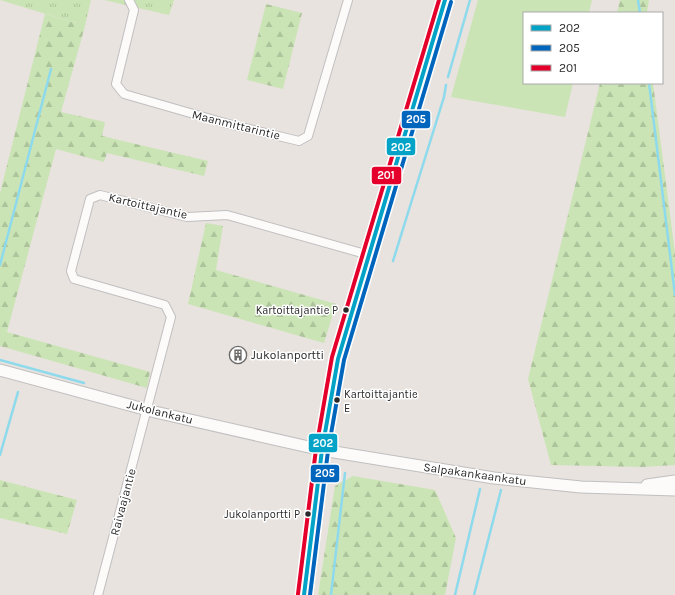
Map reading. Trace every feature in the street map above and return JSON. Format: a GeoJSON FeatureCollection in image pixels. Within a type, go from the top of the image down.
{"type":"FeatureCollection","features":[{"type":"Feature","properties":{"kind":"main road","name":"Jukolankatu"},"geometry":{"type":"LineString","coordinates":[[0,370],[147,409],[322,450]]}},
{"type":"Feature","properties":{"kind":"main road","name":"Salpakankaankatu"},"geometry":{"type":"LineString","coordinates":[[322,450],[494,478],[581,487],[675,490]]}},
{"type":"Feature","properties":{"kind":"main road","name":"Salpakankaankatu"},"geometry":{"type":"LineString","coordinates":[[629,489],[675,481]]}},
{"type":"Feature","properties":{"kind":"street","name":"Maanmittarintie"},"geometry":{"type":"LineString","coordinates":[[129,0],[134,10],[116,84],[124,94],[225,123],[299,141],[308,136],[348,0]]}},
{"type":"Feature","properties":{"kind":"street"},"geometry":{"type":"LineString","coordinates":[[304,595],[322,450],[338,359],[445,0]]}},
{"type":"Feature","properties":{"kind":"street","name":"Kartoittajantie"},"geometry":{"type":"LineString","coordinates":[[147,409],[171,317],[165,305],[74,279],[71,272],[90,199],[100,195],[187,217],[227,215],[369,254]]}},
{"type":"Feature","properties":{"kind":"street","name":"Raivaajantie"},"geometry":{"type":"LineString","coordinates":[[98,595],[147,409]]}},
{"type":"Feature","properties":{"kind":"green space"},"geometry":{"type":"Polygon","coordinates":[[[0,0],[91,0],[85,26],[0,0]]]}},
{"type":"Feature","properties":{"kind":"green space"},"geometry":{"type":"Polygon","coordinates":[[[104,0],[174,0],[169,15],[104,0]]]}},
{"type":"Feature","properties":{"kind":"green space"},"geometry":{"type":"Polygon","coordinates":[[[478,0],[592,0],[589,12],[523,12],[523,84],[573,84],[565,117],[451,97],[478,0]]]}},
{"type":"Feature","properties":{"kind":"green space"},"geometry":{"type":"Polygon","coordinates":[[[620,0],[649,0],[647,12],[617,12],[620,0]]]}},
{"type":"Feature","properties":{"kind":"green space"},"geometry":{"type":"Polygon","coordinates":[[[266,4],[302,13],[283,89],[247,80],[266,4]]]}},
{"type":"Feature","properties":{"kind":"green space"},"geometry":{"type":"Polygon","coordinates":[[[45,14],[85,26],[61,112],[105,122],[102,136],[208,161],[204,176],[107,153],[104,162],[56,149],[7,332],[150,372],[147,388],[0,346],[0,193],[45,14]]]}},
{"type":"Feature","properties":{"kind":"green space"},"geometry":{"type":"Polygon","coordinates":[[[600,84],[653,84],[675,253],[675,465],[642,467],[551,465],[528,379],[600,84]]]}},
{"type":"Feature","properties":{"kind":"green space"},"geometry":{"type":"Polygon","coordinates":[[[206,223],[223,226],[216,270],[336,304],[324,343],[188,304],[206,223]]]}},
{"type":"Feature","properties":{"kind":"green space"},"geometry":{"type":"Polygon","coordinates":[[[353,476],[435,490],[456,538],[445,595],[318,595],[335,486],[353,476]]]}},
{"type":"Feature","properties":{"kind":"green space"},"geometry":{"type":"Polygon","coordinates":[[[0,480],[77,500],[67,534],[0,518],[0,480]]]}},
{"type":"Feature","properties":{"kind":"waterway"},"geometry":{"type":"LineString","coordinates":[[448,77],[470,0]]}},
{"type":"Feature","properties":{"kind":"waterway"},"geometry":{"type":"LineString","coordinates":[[638,0],[640,12]]}},
{"type":"Feature","properties":{"kind":"waterway"},"geometry":{"type":"LineString","coordinates":[[0,265],[51,69]]}},
{"type":"Feature","properties":{"kind":"waterway"},"geometry":{"type":"LineString","coordinates":[[649,84],[675,295]]}},
{"type":"Feature","properties":{"kind":"waterway"},"geometry":{"type":"LineString","coordinates":[[393,261],[444,97],[446,85]]}},
{"type":"Feature","properties":{"kind":"waterway"},"geometry":{"type":"LineString","coordinates":[[0,360],[84,383]]}},
{"type":"Feature","properties":{"kind":"waterway"},"geometry":{"type":"LineString","coordinates":[[0,455],[18,392]]}},
{"type":"Feature","properties":{"kind":"waterway"},"geometry":{"type":"LineString","coordinates":[[331,595],[345,473]]}},
{"type":"Feature","properties":{"kind":"waterway"},"geometry":{"type":"LineString","coordinates":[[455,595],[480,489]]}},
{"type":"Feature","properties":{"kind":"waterway"},"geometry":{"type":"LineString","coordinates":[[474,595],[501,490]]}},
{"type":"Feature","properties":{"kind":"transit line","name":"201"},"geometry":{"type":"LineString","coordinates":[[298,594],[316,449],[332,357],[439,0]]}},
{"type":"Feature","properties":{"kind":"transit line","name":"202"},"geometry":{"type":"LineString","coordinates":[[304,595],[322,450],[338,359],[445,0]]}},
{"type":"Feature","properties":{"kind":"transit line","name":"205"},"geometry":{"type":"LineString","coordinates":[[310,595],[328,451],[344,360],[451,2]]}},
{"type":"Feature","properties":{"kind":"place","name":"Kartoittajantie P"},"geometry":{"type":"Point","coordinates":[346,310]}},
{"type":"Feature","properties":{"kind":"place","name":"Jukolanportti"},"geometry":{"type":"Point","coordinates":[238,355]}},
{"type":"Feature","properties":{"kind":"place","name":"Kartoittajantie E"},"geometry":{"type":"Point","coordinates":[337,400]}},
{"type":"Feature","properties":{"kind":"place","name":"Jukolanportti P"},"geometry":{"type":"Point","coordinates":[308,514]}}]}
